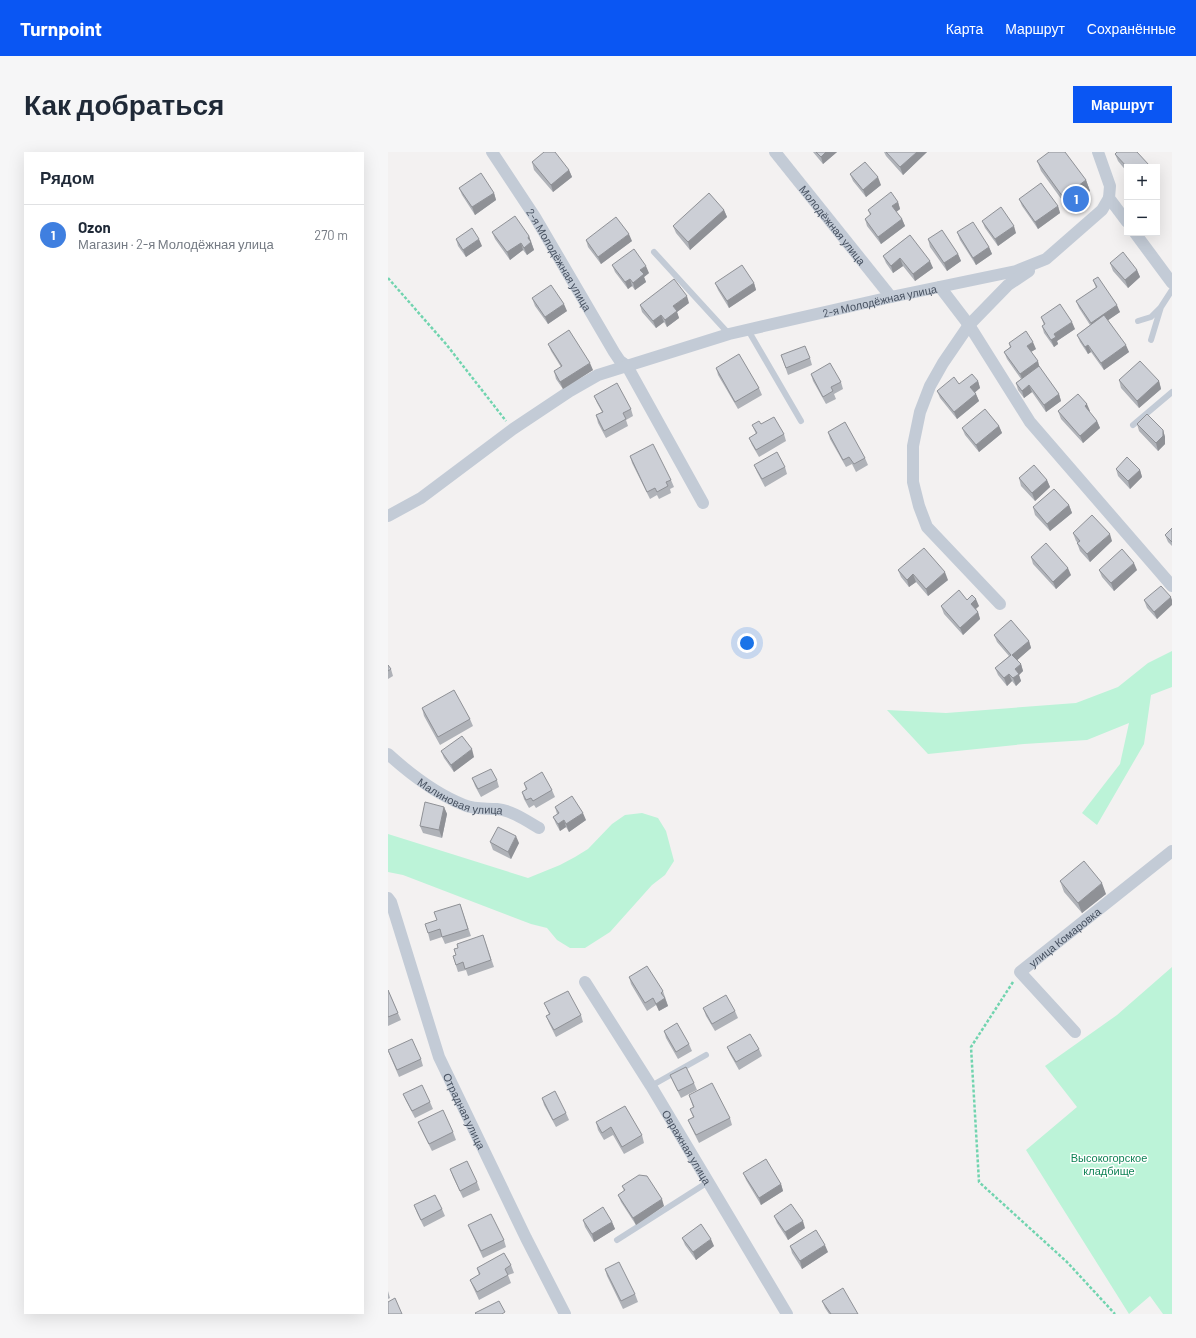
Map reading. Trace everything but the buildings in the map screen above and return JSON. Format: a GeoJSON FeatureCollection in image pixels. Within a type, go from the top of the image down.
{"type":"FeatureCollection","features":[{"type":"Feature","properties":{"kind":"street","name":"2-я Молодёжная улица"},"geometry":{"type":"LineString","coordinates":[[492,152],[535,217],[620,362],[627,366],[703,503]]}},
{"type":"Feature","properties":{"kind":"street","name":"Молодёжная улица"},"geometry":{"type":"LineString","coordinates":[[775,152],[891,297]]}},
{"type":"Feature","properties":{"kind":"street"},"geometry":{"type":"LineString","coordinates":[[1098,152],[1110,186],[1109,198],[1124,218]]}},
{"type":"Feature","properties":{"kind":"street","name":"2-я Молодёжная улица"},"geometry":{"type":"LineString","coordinates":[[627,366],[729,334],[891,297],[1016,271],[1046,259],[1102,210],[1109,198]]}},
{"type":"Feature","properties":{"kind":"street"},"geometry":{"type":"LineString","coordinates":[[1137,236],[1172,283]]}},
{"type":"Feature","properties":{"kind":"street"},"geometry":{"type":"LineString","coordinates":[[1000,604],[927,527],[919,506],[913,482],[913,446],[923,405],[930,386],[943,363],[969,325],[1008,285],[1046,259]]}},
{"type":"Feature","properties":{"kind":"street"},"geometry":{"type":"LineString","coordinates":[[940,288],[969,325],[1030,422],[1172,586]]}},
{"type":"Feature","properties":{"kind":"street"},"geometry":{"type":"LineString","coordinates":[[388,516],[421,498],[513,429],[576,388],[598,375],[627,366]]}},
{"type":"Feature","properties":{"kind":"street","name":"Малиновая улица"},"geometry":{"type":"LineString","coordinates":[[388,754],[412,776],[464,805],[474,808],[499,809],[524,819],[539,828]]}},
{"type":"Feature","properties":{"kind":"street","name":"улица Комаровка"},"geometry":{"type":"LineString","coordinates":[[1074,1032],[1020,972],[1172,851]]}},
{"type":"Feature","properties":{"kind":"street","name":"Отрадная улица"},"geometry":{"type":"LineString","coordinates":[[388,898],[391,902],[439,1057],[526,1238],[565,1314]]}},
{"type":"Feature","properties":{"kind":"street","name":"Овражная улица"},"geometry":{"type":"LineString","coordinates":[[585,982],[651,1086],[787,1314]]}},
{"type":"Feature","properties":{"kind":"lane"},"geometry":{"type":"LineString","coordinates":[[654,252],[729,334]]}},
{"type":"Feature","properties":{"kind":"lane"},"geometry":{"type":"LineString","coordinates":[[1138,321],[1151,317],[1161,307],[1172,290]]}},
{"type":"Feature","properties":{"kind":"lane"},"geometry":{"type":"LineString","coordinates":[[1151,340],[1161,307]]}},
{"type":"Feature","properties":{"kind":"lane"},"geometry":{"type":"LineString","coordinates":[[748,330],[801,421]]}},
{"type":"Feature","properties":{"kind":"lane"},"geometry":{"type":"LineString","coordinates":[[1133,425],[1172,392]]}},
{"type":"Feature","properties":{"kind":"lane"},"geometry":{"type":"LineString","coordinates":[[651,1086],[706,1056]]}},
{"type":"Feature","properties":{"kind":"lane"},"geometry":{"type":"LineString","coordinates":[[617,1240],[708,1182]]}},
{"type":"Feature","properties":{"kind":"path"},"geometry":{"type":"LineString","coordinates":[[388,278],[446,344],[513,429]]}},
{"type":"Feature","properties":{"kind":"path"},"geometry":{"type":"LineString","coordinates":[[1020,972],[971,1047],[979,1182],[1067,1262],[1115,1314]]}},
{"type":"Feature","properties":{"kind":"green space"},"geometry":{"type":"Polygon","coordinates":[[[1172,651],[1172,687],[1151,695],[1144,744],[1097,825],[1082,813],[1120,764],[1129,723],[1087,740],[1024,744],[928,754],[887,710],[946,713],[1076,703],[1118,687],[1148,663],[1172,651]]]}},
{"type":"Feature","properties":{"kind":"green space"},"geometry":{"type":"Polygon","coordinates":[[[642,813],[658,818],[666,831],[674,861],[665,875],[652,885],[610,932],[585,948],[570,948],[557,940],[547,928],[531,924],[403,875],[388,872],[388,834],[528,878],[560,865],[588,849],[612,824],[625,815],[642,813]]]}},
{"type":"Feature","properties":{"kind":"green space","name":"Высокогорское кладбище"},"geometry":{"type":"Polygon","coordinates":[[[1172,967],[1172,1314],[1163,1314],[1150,1296],[1129,1314],[1026,1150],[1077,1107],[1045,1066],[1117,1015],[1172,967]]]}},
{"type":"Feature","properties":{"kind":"place","name":"Ozon"},"geometry":{"type":"Point","coordinates":[1076,199]}}]}
